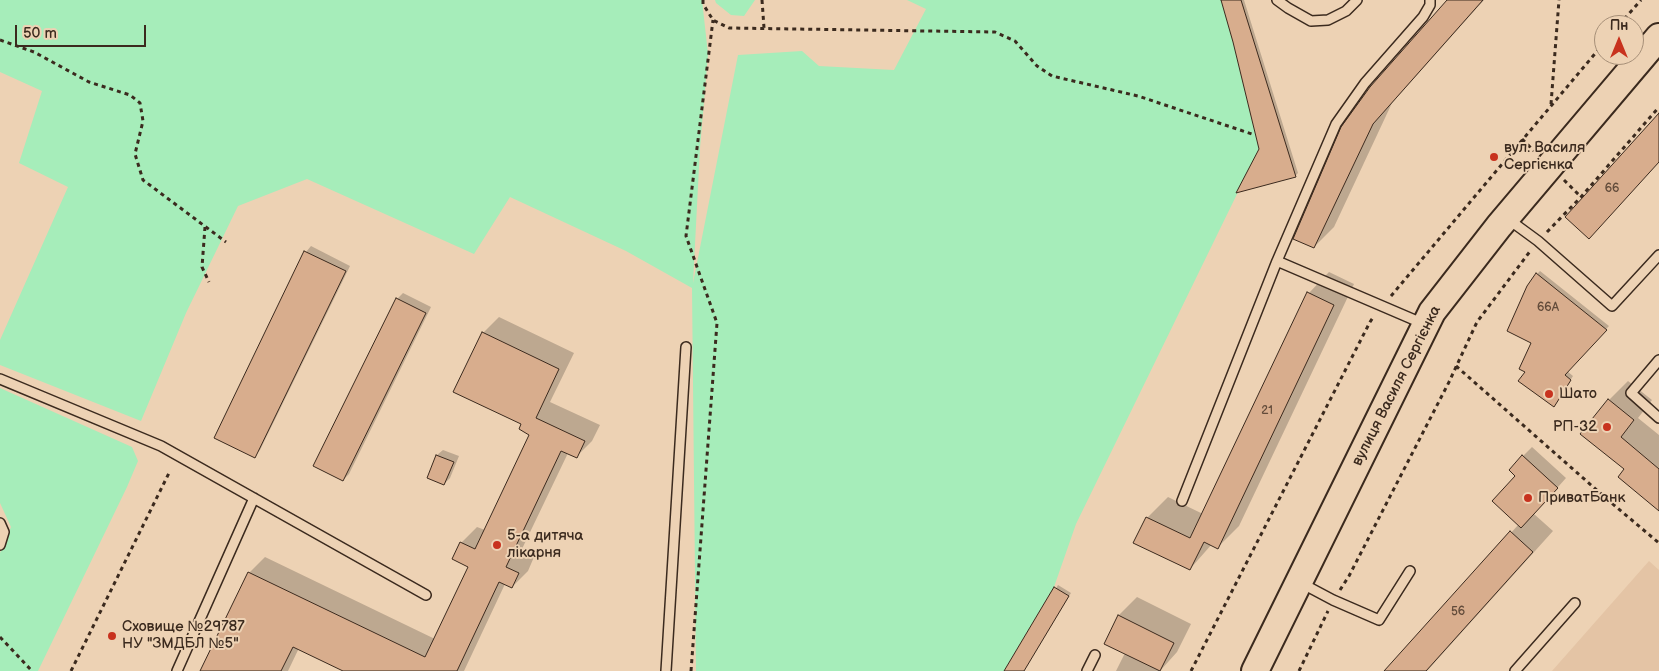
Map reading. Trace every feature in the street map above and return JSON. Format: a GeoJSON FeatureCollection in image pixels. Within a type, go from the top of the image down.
{"type":"FeatureCollection","features":[{"type":"Feature","properties":{"kind":"main road","name":"вулиця Василя Сергієнка"},"geometry":{"type":"LineString","coordinates":[[1255,671],[1432,312],[1506,218],[1659,37]]}},
{"type":"Feature","properties":{"kind":"lane"},"geometry":{"type":"LineString","coordinates":[[1277,0],[1311,21],[1328,20],[1346,11],[1357,0]]}},
{"type":"Feature","properties":{"kind":"lane"},"geometry":{"type":"LineString","coordinates":[[1182,501],[1277,261],[1336,124],[1361,89],[1423,17],[1430,5],[1430,0]]}},
{"type":"Feature","properties":{"kind":"lane"},"geometry":{"type":"LineString","coordinates":[[1506,218],[1538,241],[1612,306],[1659,255]]}},
{"type":"Feature","properties":{"kind":"lane"},"geometry":{"type":"LineString","coordinates":[[1277,261],[1426,325]]}},
{"type":"Feature","properties":{"kind":"lane"},"geometry":{"type":"LineString","coordinates":[[666,671],[686,347]]}},
{"type":"Feature","properties":{"kind":"lane"},"geometry":{"type":"LineString","coordinates":[[1659,360],[1631,393],[1659,418]]}},
{"type":"Feature","properties":{"kind":"lane"},"geometry":{"type":"LineString","coordinates":[[0,379],[161,446],[426,595]]}},
{"type":"Feature","properties":{"kind":"lane"},"geometry":{"type":"LineString","coordinates":[[177,671],[254,498]]}},
{"type":"Feature","properties":{"kind":"lane"},"geometry":{"type":"LineString","coordinates":[[0,523],[4,532],[0,545]]}},
{"type":"Feature","properties":{"kind":"lane"},"geometry":{"type":"LineString","coordinates":[[1299,582],[1333,600],[1379,620],[1410,571]]}},
{"type":"Feature","properties":{"kind":"lane"},"geometry":{"type":"LineString","coordinates":[[1516,671],[1575,604]]}},
{"type":"Feature","properties":{"kind":"lane"},"geometry":{"type":"LineString","coordinates":[[1087,671],[1095,655]]}},
{"type":"Feature","properties":{"kind":"path"},"geometry":{"type":"LineString","coordinates":[[702,0],[713,20],[730,28],[995,32],[1015,41],[1036,66],[1052,76],[1138,96],[1252,134]]}},
{"type":"Feature","properties":{"kind":"path"},"geometry":{"type":"LineString","coordinates":[[762,0],[764,28]]}},
{"type":"Feature","properties":{"kind":"path"},"geometry":{"type":"LineString","coordinates":[[1552,104],[1559,0]]}},
{"type":"Feature","properties":{"kind":"path"},"geometry":{"type":"LineString","coordinates":[[1628,15],[1641,0]]}},
{"type":"Feature","properties":{"kind":"path"},"geometry":{"type":"LineString","coordinates":[[691,671],[717,323],[686,236],[713,20]]}},
{"type":"Feature","properties":{"kind":"path"},"geometry":{"type":"LineString","coordinates":[[0,40],[34,52],[89,82],[130,95],[140,104],[143,121],[134,154],[143,180],[226,242]]}},
{"type":"Feature","properties":{"kind":"path"},"geometry":{"type":"LineString","coordinates":[[1191,671],[1370,322],[1594,55]]}},
{"type":"Feature","properties":{"kind":"path"},"geometry":{"type":"LineString","coordinates":[[1299,671],[1333,600],[1348,576],[1477,322],[1538,241],[1581,197],[1659,107]]}},
{"type":"Feature","properties":{"kind":"path"},"geometry":{"type":"LineString","coordinates":[[205,227],[202,267],[209,282]]}},
{"type":"Feature","properties":{"kind":"path"},"geometry":{"type":"LineString","coordinates":[[1456,366],[1659,543]]}},
{"type":"Feature","properties":{"kind":"path"},"geometry":{"type":"LineString","coordinates":[[71,671],[169,473]]}},
{"type":"Feature","properties":{"kind":"path"},"geometry":{"type":"LineString","coordinates":[[0,637],[32,671]]}},
{"type":"Feature","properties":{"kind":"shaded area"},"geometry":{"type":"Polygon","coordinates":[[[1649,561],[1659,570],[1659,671],[1552,671],[1649,561]]]}},
{"type":"Feature","properties":{"kind":"green space"},"geometry":{"type":"Polygon","coordinates":[[[0,0],[702,0],[708,54],[700,148],[693,283],[738,55],[802,51],[819,66],[894,70],[926,9],[907,0],[1221,0],[1259,149],[1076,524],[1054,587],[1004,671],[696,671],[692,288],[626,251],[510,197],[474,254],[307,179],[238,206],[186,313],[141,421],[0,365],[0,340],[68,187],[19,163],[42,91],[0,72],[0,0]]]}},
{"type":"Feature","properties":{"kind":"green space"},"geometry":{"type":"Polygon","coordinates":[[[715,0],[755,0],[744,16],[731,15],[716,3],[715,0]]]}},
{"type":"Feature","properties":{"kind":"green space"},"geometry":{"type":"Polygon","coordinates":[[[0,388],[132,447],[138,461],[38,671],[0,671],[0,553],[11,527],[0,503],[0,388]]]}},
{"type":"Feature","properties":{"kind":"building"},"geometry":{"type":"Polygon","coordinates":[[[1221,0],[1241,0],[1296,177],[1236,193],[1259,149],[1221,0]]]}},
{"type":"Feature","properties":{"kind":"building"},"geometry":{"type":"Polygon","coordinates":[[[1447,0],[1483,0],[1373,124],[1314,248],[1293,239],[1341,127],[1370,87],[1447,0]]]}},
{"type":"Feature","properties":{"kind":"building"},"geometry":{"type":"Polygon","coordinates":[[[1659,113],[1659,162],[1589,239],[1565,217],[1659,113]]]}},
{"type":"Feature","properties":{"kind":"building"},"geometry":{"type":"Polygon","coordinates":[[[304,251],[346,271],[255,458],[214,438],[304,251]]]}},
{"type":"Feature","properties":{"kind":"building"},"geometry":{"type":"Polygon","coordinates":[[[1536,273],[1607,330],[1565,375],[1571,380],[1554,407],[1518,381],[1525,372],[1519,369],[1531,343],[1507,331],[1527,286],[1536,273]]]}},
{"type":"Feature","properties":{"kind":"building"},"geometry":{"type":"Polygon","coordinates":[[[1307,292],[1334,305],[1218,549],[1204,542],[1190,570],[1133,543],[1146,517],[1190,538],[1307,292]]]}},
{"type":"Feature","properties":{"kind":"building"},"geometry":{"type":"Polygon","coordinates":[[[396,298],[426,313],[343,481],[313,466],[396,298]]]}},
{"type":"Feature","properties":{"kind":"building","name":"5-а дитяча лікарня"},"geometry":{"type":"Polygon","coordinates":[[[482,332],[559,369],[536,418],[585,441],[577,458],[561,451],[506,567],[519,573],[512,588],[499,582],[457,671],[343,671],[293,647],[281,671],[200,671],[248,572],[425,657],[468,567],[452,559],[460,542],[475,549],[529,435],[519,429],[521,424],[453,392],[482,332]]]}},
{"type":"Feature","properties":{"kind":"building"},"geometry":{"type":"Polygon","coordinates":[[[1608,399],[1634,420],[1621,437],[1659,469],[1659,511],[1618,477],[1624,469],[1580,434],[1608,399]]]}},
{"type":"Feature","properties":{"kind":"building"},"geometry":{"type":"Polygon","coordinates":[[[436,455],[454,462],[444,485],[427,478],[436,455]]]}},
{"type":"Feature","properties":{"kind":"building"},"geometry":{"type":"Polygon","coordinates":[[[1522,455],[1558,488],[1521,528],[1492,501],[1515,476],[1509,470],[1522,455]]]}},
{"type":"Feature","properties":{"kind":"building"},"geometry":{"type":"Polygon","coordinates":[[[1510,531],[1533,552],[1426,671],[1384,671],[1510,531]]]}},
{"type":"Feature","properties":{"kind":"building"},"geometry":{"type":"Polygon","coordinates":[[[1054,587],[1069,596],[1024,671],[1004,671],[1054,587]]]}},
{"type":"Feature","properties":{"kind":"building"},"geometry":{"type":"Polygon","coordinates":[[[1118,615],[1174,643],[1160,671],[1104,644],[1118,615]]]}},
{"type":"Feature","properties":{"kind":"place","name":"вул. Василя Сергієнка"},"geometry":{"type":"Point","coordinates":[1494,157]}},
{"type":"Feature","properties":{"kind":"place","name":"Шато"},"geometry":{"type":"Point","coordinates":[1549,394]}},
{"type":"Feature","properties":{"kind":"place","name":"РП-32"},"geometry":{"type":"Point","coordinates":[1607,427]}},
{"type":"Feature","properties":{"kind":"place","name":"ПриватБанк"},"geometry":{"type":"Point","coordinates":[1528,498]}},
{"type":"Feature","properties":{"kind":"place","name":"5-а дитяча лікарня"},"geometry":{"type":"Point","coordinates":[497,545]}},
{"type":"Feature","properties":{"kind":"place","name":"Сховище №29787 НУ \"ЗМДБЛ №5\""},"geometry":{"type":"Point","coordinates":[112,636]}}]}
